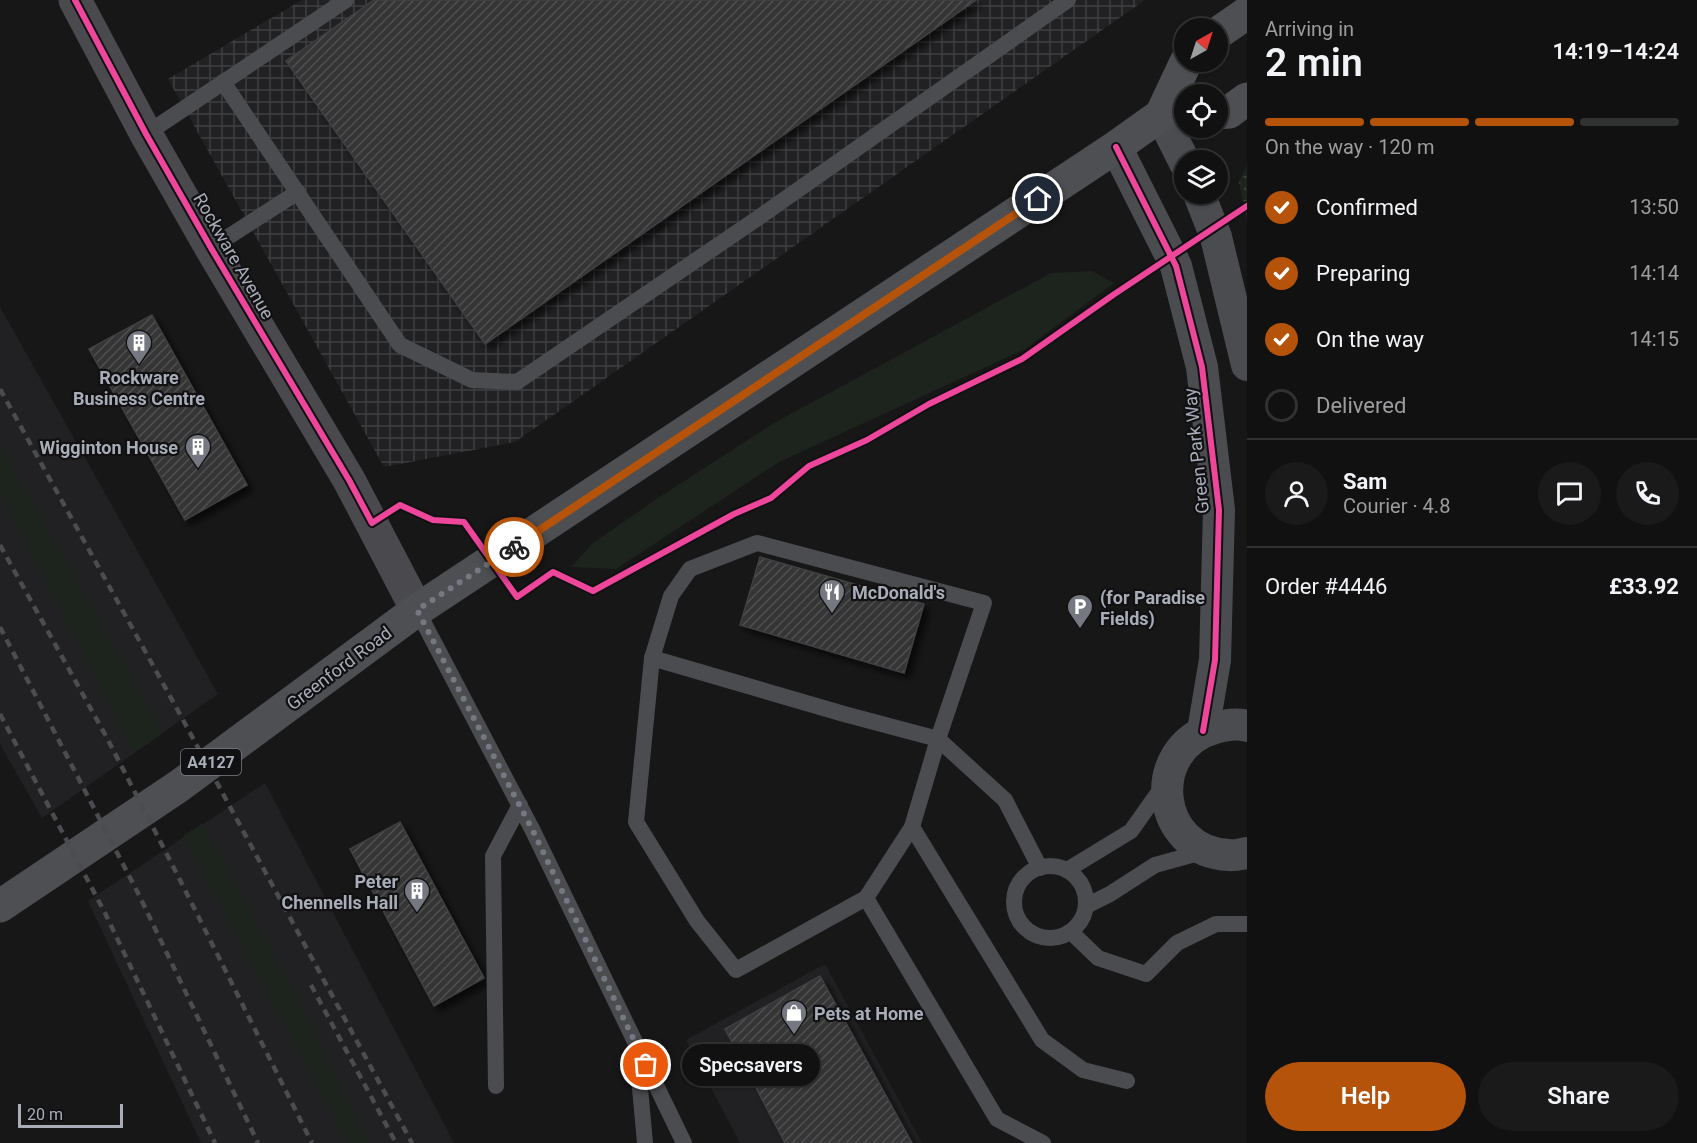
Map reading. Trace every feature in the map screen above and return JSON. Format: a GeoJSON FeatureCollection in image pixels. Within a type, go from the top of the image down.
{"type":"FeatureCollection","features":[{"type":"Feature","properties":{"kind":"main road"},"geometry":{"type":"LineString","coordinates":[[1228,26],[1247,13]]}},
{"type":"Feature","properties":{"kind":"main road","name":"Greenford Road"},"geometry":{"type":"LineString","coordinates":[[0,906],[179,786],[417,610],[1116,147],[1173,115],[1184,72]]}},
{"type":"Feature","properties":{"kind":"main road"},"geometry":{"type":"LineString","coordinates":[[1228,112],[1247,99]]}},
{"type":"Feature","properties":{"kind":"street","name":"Rockware Avenue"},"geometry":{"type":"LineString","coordinates":[[75,0],[146,134],[211,248],[349,480],[417,610]]}},
{"type":"Feature","properties":{"kind":"street"},"geometry":{"type":"LineString","coordinates":[[1173,115],[1182,150]]}},
{"type":"Feature","properties":{"kind":"street","name":"Green Park Way"},"geometry":{"type":"LineString","coordinates":[[1116,147],[1176,266],[1202,368],[1219,510],[1215,660],[1203,732]]}},
{"type":"Feature","properties":{"kind":"street"},"geometry":{"type":"LineString","coordinates":[[1203,204],[1216,237],[1247,365]]}},
{"type":"Feature","properties":{"kind":"street"},"geometry":{"type":"LineString","coordinates":[[1247,726],[1225,725],[1203,732],[1184,745],[1172,763],[1166,785],[1169,807],[1177,826],[1190,840],[1207,850],[1229,855],[1247,853]]}},
{"type":"Feature","properties":{"kind":"lane"},"geometry":{"type":"LineString","coordinates":[[146,134],[346,0]]}},
{"type":"Feature","properties":{"kind":"lane"},"geometry":{"type":"LineString","coordinates":[[224,82],[400,345],[472,380],[517,382],[768,211],[1068,0]]}},
{"type":"Feature","properties":{"kind":"lane"},"geometry":{"type":"LineString","coordinates":[[211,248],[298,192]]}},
{"type":"Feature","properties":{"kind":"lane"},"geometry":{"type":"LineString","coordinates":[[757,543],[984,603],[938,739],[912,827],[866,898],[736,970],[697,921],[636,822],[652,658],[672,597],[690,569],[757,543]]}},
{"type":"Feature","properties":{"kind":"lane","name":"Rockware Avenue"},"geometry":{"type":"LineString","coordinates":[[417,610],[520,805],[684,1143]]}},
{"type":"Feature","properties":{"kind":"lane"},"geometry":{"type":"LineString","coordinates":[[652,658],[938,739],[1005,800],[1040,868]]}},
{"type":"Feature","properties":{"kind":"lane"},"geometry":{"type":"LineString","coordinates":[[1067,870],[1131,831],[1168,779]]}},
{"type":"Feature","properties":{"kind":"lane"},"geometry":{"type":"LineString","coordinates":[[496,1086],[493,856],[520,805]]}},
{"type":"Feature","properties":{"kind":"lane"},"geometry":{"type":"LineString","coordinates":[[912,827],[1042,1040],[1083,1070],[1127,1081]]}},
{"type":"Feature","properties":{"kind":"lane"},"geometry":{"type":"LineString","coordinates":[[1086,906],[1110,894],[1155,865],[1207,850]]}},
{"type":"Feature","properties":{"kind":"lane"},"geometry":{"type":"LineString","coordinates":[[1056,866],[1067,870],[1076,876],[1086,895],[1086,906],[1079,925],[1061,937],[1049,939],[1027,930],[1019,922],[1015,911],[1014,899],[1017,887],[1024,877],[1040,868],[1056,866]]}},
{"type":"Feature","properties":{"kind":"lane"},"geometry":{"type":"LineString","coordinates":[[866,898],[997,1119],[1043,1143]]}},
{"type":"Feature","properties":{"kind":"lane"},"geometry":{"type":"LineString","coordinates":[[1071,932],[1098,958],[1146,974],[1177,943],[1216,924],[1247,924]]}},
{"type":"Feature","properties":{"kind":"lane"},"geometry":{"type":"LineString","coordinates":[[636,1045],[645,1143]]}},
{"type":"Feature","properties":{"kind":"shaded area"},"geometry":{"type":"Polygon","coordinates":[[[302,0],[1145,0],[515,442],[384,467],[168,79],[302,0]]]}},
{"type":"Feature","properties":{"kind":"shaded area"},"geometry":{"type":"Polygon","coordinates":[[[1247,165],[1247,221],[1239,182],[1247,165]]]}},
{"type":"Feature","properties":{"kind":"shaded area"},"geometry":{"type":"Polygon","coordinates":[[[1092,271],[1114,283],[1025,349],[779,462],[616,569],[571,567],[593,543],[774,423],[1051,273],[1092,271]]]}},
{"type":"Feature","properties":{"kind":"shaded area"},"geometry":{"type":"Polygon","coordinates":[[[0,307],[218,694],[42,818],[0,744],[0,307]]]}},
{"type":"Feature","properties":{"kind":"shaded area"},"geometry":{"type":"Polygon","coordinates":[[[0,444],[163,733],[134,753],[0,492],[0,444]]]}},
{"type":"Feature","properties":{"kind":"shaded area"},"geometry":{"type":"Polygon","coordinates":[[[265,783],[454,1143],[201,1143],[88,901],[265,783]]]}},
{"type":"Feature","properties":{"kind":"shaded area"},"geometry":{"type":"Polygon","coordinates":[[[203,823],[299,1001],[368,1143],[348,1143],[183,836],[203,823]]]}},
{"type":"Feature","properties":{"kind":"shaded area"},"geometry":{"type":"Polygon","coordinates":[[[825,964],[922,1143],[740,1143],[686,1040],[825,964]]]}},
{"type":"Feature","properties":{"kind":"building"},"geometry":{"type":"Polygon","coordinates":[[[374,0],[976,0],[485,344],[286,61],[374,0]]]}},
{"type":"Feature","properties":{"kind":"building"},"geometry":{"type":"Polygon","coordinates":[[[152,315],[247,485],[185,520],[89,349],[152,315]]]}},
{"type":"Feature","properties":{"kind":"building","name":"McDonald's"},"geometry":{"type":"Polygon","coordinates":[[[760,557],[924,604],[904,673],[740,625],[760,557]]]}},
{"type":"Feature","properties":{"kind":"building","name":"Peter Chennells Hall"},"geometry":{"type":"Polygon","coordinates":[[[400,822],[484,978],[434,1006],[350,849],[400,822]]]}},
{"type":"Feature","properties":{"kind":"building"},"geometry":{"type":"Polygon","coordinates":[[[820,976],[912,1143],[785,1143],[725,1029],[820,976]]]}},
{"type":"Feature","properties":{"kind":"railway"},"geometry":{"type":"LineString","coordinates":[[0,389],[176,707],[412,1143]]}},
{"type":"Feature","properties":{"kind":"railway"},"geometry":{"type":"LineString","coordinates":[[0,545],[107,738],[312,1143]]}},
{"type":"Feature","properties":{"kind":"railway"},"geometry":{"type":"LineString","coordinates":[[0,627],[139,895],[258,1143]]}},
{"type":"Feature","properties":{"kind":"railway"},"geometry":{"type":"LineString","coordinates":[[0,714],[105,913],[215,1143]]}},
{"type":"Feature","properties":{"kind":"railway"},"geometry":{"type":"LineString","coordinates":[[311,985],[396,1143]]}},
{"type":"Feature","properties":{"kind":"cycle path"},"geometry":{"type":"LineString","coordinates":[[75,0],[146,134],[372,523],[400,505],[433,520],[464,522],[517,597],[553,572],[593,591],[734,514],[771,498],[809,466],[867,440],[929,404],[1022,359],[1247,206]]}},
{"type":"Feature","properties":{"kind":"cycle path"},"geometry":{"type":"LineString","coordinates":[[1116,147],[1176,266],[1202,367],[1219,510],[1215,660],[1203,731]]}},
{"type":"Feature","properties":{"kind":"way so far"},"geometry":{"type":"LineString","coordinates":[[514,547],[417,610],[533,831],[646,1065]]}},
{"type":"Feature","properties":{"kind":"place","name":"Rockware Business Centre"},"geometry":{"type":"Point","coordinates":[139,366]}},
{"type":"Feature","properties":{"kind":"place","name":"Wigginton House"},"geometry":{"type":"Point","coordinates":[198,470]}},
{"type":"Feature","properties":{"kind":"place","name":"McDonald's"},"geometry":{"type":"Point","coordinates":[832,615]}},
{"type":"Feature","properties":{"kind":"place","name":"(for Paradise Fields)"},"geometry":{"type":"Point","coordinates":[1080,630]}},
{"type":"Feature","properties":{"kind":"place","name":"Peter Chennells Hall"},"geometry":{"type":"Point","coordinates":[417,914]}},
{"type":"Feature","properties":{"kind":"place","name":"Pets at Home"},"geometry":{"type":"Point","coordinates":[794,1036]}},
{"type":"Feature","properties":{"kind":"place","name":"Specsavers"},"geometry":{"type":"Point","coordinates":[646,1065]}},
{"type":"Feature","properties":{"kind":"route"},"geometry":{"type":"LineString","coordinates":[[514,547],[1038,199]]}}]}
